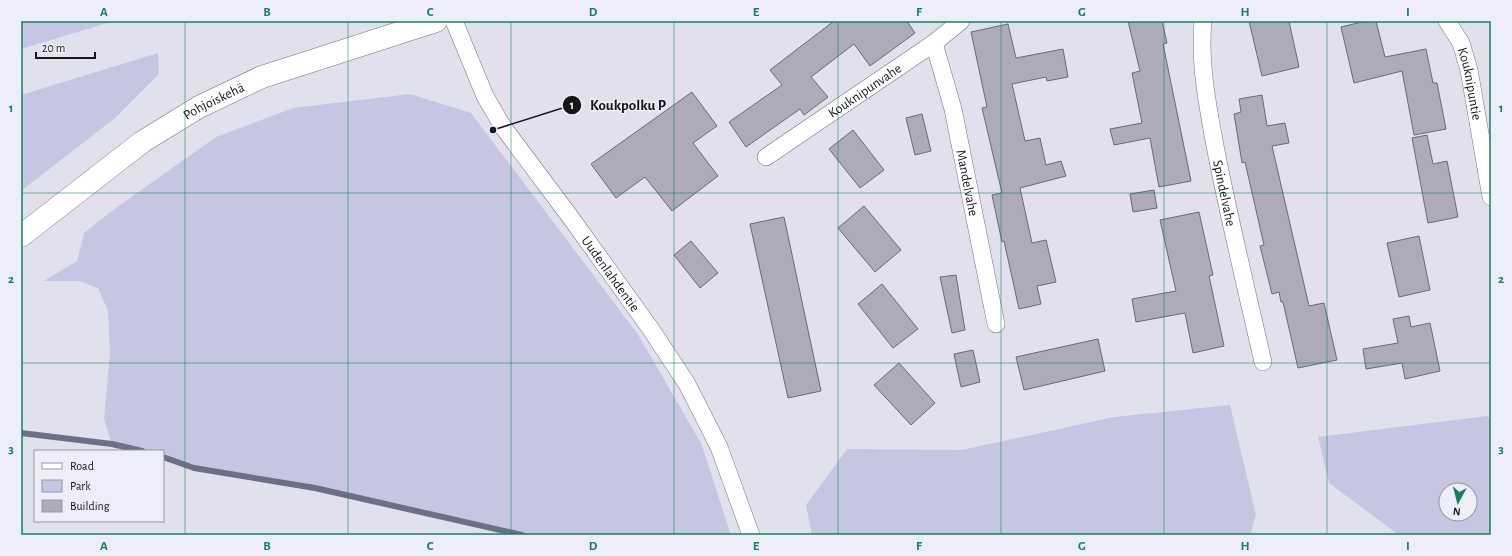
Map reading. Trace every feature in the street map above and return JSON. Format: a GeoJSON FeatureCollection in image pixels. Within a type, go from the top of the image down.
{"type":"FeatureCollection","features":[{"type":"Feature","properties":{"kind":"main road","name":"Pohjoiskehä"},"geometry":{"type":"LineString","coordinates":[[21,236],[142,142],[200,106],[262,77],[436,21]]}},
{"type":"Feature","properties":{"kind":"street","name":"Uudenlahdentie"},"geometry":{"type":"LineString","coordinates":[[454,21],[485,96],[503,127],[585,237],[688,384],[719,447],[751,535]]}},
{"type":"Feature","properties":{"kind":"street","name":"Kouknipunvahe"},"geometry":{"type":"LineString","coordinates":[[766,157],[934,43],[961,21]]}},
{"type":"Feature","properties":{"kind":"street","name":"Spindelvahe"},"geometry":{"type":"LineString","coordinates":[[1203,21],[1201,39],[1207,99],[1225,198],[1263,362]]}},
{"type":"Feature","properties":{"kind":"street","name":"Kouknipuntie"},"geometry":{"type":"LineString","coordinates":[[1447,21],[1461,43],[1469,70],[1491,197]]}},
{"type":"Feature","properties":{"kind":"street","name":"Mandelvahe"},"geometry":{"type":"LineString","coordinates":[[934,43],[952,109],[996,324]]}},
{"type":"Feature","properties":{"kind":"green space"},"geometry":{"type":"Polygon","coordinates":[[[21,21],[114,21],[21,49],[21,21]]]}},
{"type":"Feature","properties":{"kind":"green space"},"geometry":{"type":"Polygon","coordinates":[[[158,53],[159,74],[115,118],[21,191],[21,95],[158,53]]]}},
{"type":"Feature","properties":{"kind":"green space"},"geometry":{"type":"Polygon","coordinates":[[[410,94],[471,113],[637,333],[701,443],[731,535],[522,535],[315,488],[194,468],[164,457],[164,450],[138,450],[112,444],[104,419],[110,353],[108,311],[98,288],[79,281],[44,281],[77,261],[84,233],[113,210],[216,137],[293,108],[410,94]]]}},
{"type":"Feature","properties":{"kind":"green space"},"geometry":{"type":"Polygon","coordinates":[[[1230,405],[1256,515],[1250,535],[812,535],[806,505],[847,449],[962,450],[1114,417],[1230,405]]]}},
{"type":"Feature","properties":{"kind":"green space"},"geometry":{"type":"Polygon","coordinates":[[[1487,416],[1491,419],[1491,535],[1399,535],[1329,483],[1318,437],[1487,416]]]}},
{"type":"Feature","properties":{"kind":"building"},"geometry":{"type":"Polygon","coordinates":[[[834,21],[907,21],[915,33],[870,66],[854,44],[811,77],[828,97],[804,115],[800,109],[746,147],[729,122],[782,85],[770,70],[834,21]]]}},
{"type":"Feature","properties":{"kind":"building"},"geometry":{"type":"Polygon","coordinates":[[[1128,21],[1162,21],[1167,43],[1163,44],[1191,181],[1159,187],[1150,138],[1114,145],[1110,129],[1142,123],[1132,73],[1140,71],[1128,21]]]}},
{"type":"Feature","properties":{"kind":"building"},"geometry":{"type":"Polygon","coordinates":[[[1249,21],[1289,21],[1299,67],[1262,76],[1249,21]]]}},
{"type":"Feature","properties":{"kind":"building"},"geometry":{"type":"Polygon","coordinates":[[[1366,21],[1376,21],[1385,57],[1426,49],[1433,83],[1437,83],[1446,129],[1414,135],[1402,71],[1354,83],[1341,27],[1366,21]]]}},
{"type":"Feature","properties":{"kind":"building"},"geometry":{"type":"Polygon","coordinates":[[[1008,24],[1016,58],[1063,49],[1068,77],[1047,81],[1046,77],[1012,84],[1025,141],[1040,138],[1046,165],[1061,161],[1066,176],[1020,188],[1032,243],[1046,240],[1056,282],[1037,286],[1041,304],[1019,309],[992,195],[1002,193],[982,108],[987,107],[971,32],[1008,24]]]}},
{"type":"Feature","properties":{"kind":"building"},"geometry":{"type":"Polygon","coordinates":[[[692,92],[717,126],[693,143],[718,176],[672,211],[645,177],[616,198],[591,164],[692,92]]]}},
{"type":"Feature","properties":{"kind":"building"},"geometry":{"type":"Polygon","coordinates":[[[1262,95],[1267,126],[1285,123],[1289,143],[1272,146],[1309,306],[1324,303],[1337,360],[1298,368],[1283,302],[1281,302],[1279,292],[1272,294],[1260,246],[1264,245],[1245,162],[1242,163],[1234,114],[1241,112],[1239,99],[1262,95]]]}},
{"type":"Feature","properties":{"kind":"building"},"geometry":{"type":"Polygon","coordinates":[[[922,114],[931,151],[915,155],[906,118],[922,114]]]}},
{"type":"Feature","properties":{"kind":"building"},"geometry":{"type":"Polygon","coordinates":[[[853,130],[884,170],[860,188],[829,149],[853,130]]]}},
{"type":"Feature","properties":{"kind":"building"},"geometry":{"type":"Polygon","coordinates":[[[1427,135],[1433,164],[1447,161],[1458,217],[1428,223],[1412,138],[1427,135]]]}},
{"type":"Feature","properties":{"kind":"building"},"geometry":{"type":"Polygon","coordinates":[[[1154,190],[1157,208],[1133,212],[1130,194],[1154,190]]]}},
{"type":"Feature","properties":{"kind":"building"},"geometry":{"type":"Polygon","coordinates":[[[864,206],[901,250],[875,272],[838,228],[864,206]]]}},
{"type":"Feature","properties":{"kind":"building"},"geometry":{"type":"Polygon","coordinates":[[[1199,212],[1213,275],[1209,276],[1224,346],[1193,353],[1185,313],[1136,322],[1132,299],[1176,291],[1160,220],[1199,212]]]}},
{"type":"Feature","properties":{"kind":"building"},"geometry":{"type":"Polygon","coordinates":[[[784,217],[821,391],[788,398],[750,224],[784,217]]]}},
{"type":"Feature","properties":{"kind":"building"},"geometry":{"type":"Polygon","coordinates":[[[1419,236],[1430,290],[1399,297],[1387,243],[1419,236]]]}},
{"type":"Feature","properties":{"kind":"building"},"geometry":{"type":"Polygon","coordinates":[[[691,241],[718,273],[700,288],[674,255],[691,241]]]}},
{"type":"Feature","properties":{"kind":"building"},"geometry":{"type":"Polygon","coordinates":[[[956,275],[965,330],[952,333],[940,277],[956,275]]]}},
{"type":"Feature","properties":{"kind":"building"},"geometry":{"type":"Polygon","coordinates":[[[882,284],[918,329],[893,348],[858,304],[882,284]]]}},
{"type":"Feature","properties":{"kind":"building"},"geometry":{"type":"Polygon","coordinates":[[[1409,316],[1411,327],[1430,323],[1440,371],[1405,379],[1402,363],[1366,369],[1363,349],[1398,343],[1393,319],[1409,316]]]}},
{"type":"Feature","properties":{"kind":"building"},"geometry":{"type":"Polygon","coordinates":[[[1098,339],[1105,371],[1024,390],[1016,357],[1098,339]]]}},
{"type":"Feature","properties":{"kind":"building"},"geometry":{"type":"Polygon","coordinates":[[[973,350],[980,382],[961,387],[954,354],[973,350]]]}},
{"type":"Feature","properties":{"kind":"building"},"geometry":{"type":"Polygon","coordinates":[[[899,363],[935,403],[911,425],[874,385],[899,363]]]}},
{"type":"Feature","properties":{"kind":"waterway"},"geometry":{"type":"LineString","coordinates":[[21,433],[112,444],[138,450]]}},
{"type":"Feature","properties":{"kind":"waterway"},"geometry":{"type":"LineString","coordinates":[[164,457],[194,468],[315,488],[522,535]]}},
{"type":"Feature","properties":{"kind":"place","name":"Koukpolku P"},"geometry":{"type":"Point","coordinates":[493,130]}}]}
